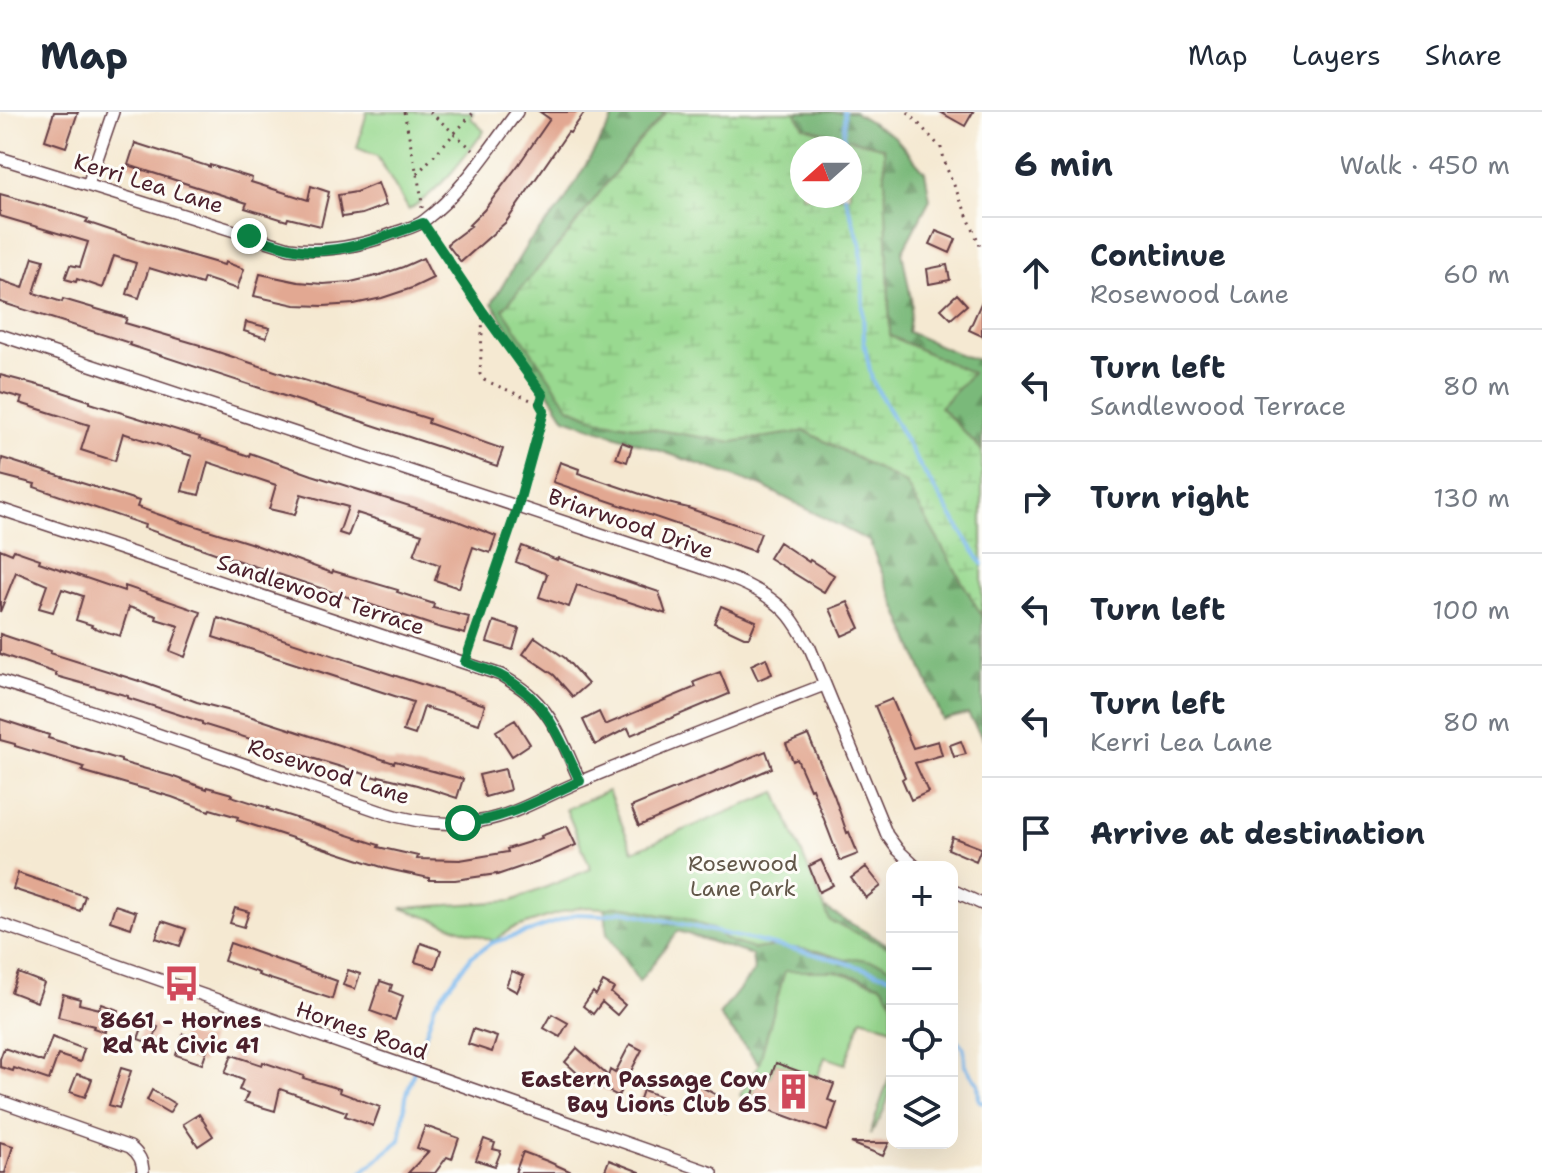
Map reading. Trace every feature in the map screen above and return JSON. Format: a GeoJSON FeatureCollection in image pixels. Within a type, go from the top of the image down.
{"type":"FeatureCollection","features":[{"type":"Feature","properties":{"kind":"street"},"geometry":{"type":"LineString","coordinates":[[88,185],[113,112]]}},
{"type":"Feature","properties":{"kind":"street","name":"Kerri Lea Lane"},"geometry":{"type":"LineString","coordinates":[[0,158],[289,248],[310,251],[334,249],[373,242],[423,223],[451,197],[516,112]]}},
{"type":"Feature","properties":{"kind":"street","name":"Briarwood Drive"},"geometry":{"type":"LineString","coordinates":[[0,335],[518,506],[731,578],[758,591],[786,612],[810,648],[887,835],[910,861]]}},
{"type":"Feature","properties":{"kind":"street","name":"Sandlewood Terrace"},"geometry":{"type":"LineString","coordinates":[[0,509],[501,675],[533,697],[551,720],[580,781]]}},
{"type":"Feature","properties":{"kind":"street","name":"Rosewood Lane"},"geometry":{"type":"LineString","coordinates":[[0,681],[379,811],[421,822],[463,823],[515,811],[580,781],[824,685]]}},
{"type":"Feature","properties":{"kind":"street"},"geometry":{"type":"LineString","coordinates":[[958,893],[982,904]]}},
{"type":"Feature","properties":{"kind":"street","name":"Hornes Road"},"geometry":{"type":"LineString","coordinates":[[0,924],[712,1173]]}},
{"type":"Feature","properties":{"kind":"street"},"geometry":{"type":"LineString","coordinates":[[0,1101],[130,1147],[139,1157],[143,1173]]}},
{"type":"Feature","properties":{"kind":"path"},"geometry":{"type":"LineString","coordinates":[[404,112],[421,194],[423,223],[543,395],[540,404]]}},
{"type":"Feature","properties":{"kind":"path"},"geometry":{"type":"LineString","coordinates":[[430,112],[481,158]]}},
{"type":"Feature","properties":{"kind":"path"},"geometry":{"type":"LineString","coordinates":[[417,174],[474,112]]}},
{"type":"Feature","properties":{"kind":"path"},"geometry":{"type":"LineString","coordinates":[[908,112],[941,148],[982,250]]}},
{"type":"Feature","properties":{"kind":"path"},"geometry":{"type":"LineString","coordinates":[[465,662],[518,506],[544,411],[540,404],[484,380],[480,374],[483,312]]}},
{"type":"Feature","properties":{"kind":"green space"},"geometry":{"type":"Polygon","coordinates":[[[367,112],[473,112],[471,118],[484,131],[441,184],[409,210],[377,156],[357,148],[367,112]]]}},
{"type":"Feature","properties":{"kind":"green space"},"geometry":{"type":"Polygon","coordinates":[[[617,112],[666,112],[637,144],[568,234],[569,407],[599,420],[731,442],[806,431],[906,484],[982,616],[982,738],[968,714],[943,720],[869,541],[762,486],[565,418],[492,303],[528,243],[561,207],[617,112]]]}},
{"type":"Feature","properties":{"kind":"green space"},"geometry":{"type":"Polygon","coordinates":[[[666,112],[795,112],[804,127],[838,136],[790,136],[790,208],[862,208],[862,142],[884,148],[890,336],[972,373],[940,407],[982,451],[982,616],[906,484],[806,431],[731,442],[599,420],[569,407],[503,309],[568,234],[637,144],[666,112]]]}},
{"type":"Feature","properties":{"kind":"green space"},"geometry":{"type":"Polygon","coordinates":[[[795,112],[854,112],[895,137],[925,172],[930,199],[902,252],[912,304],[908,332],[963,356],[982,360],[982,451],[940,407],[971,373],[890,336],[884,148],[862,142],[862,136],[838,136],[804,127],[795,112]]]}},
{"type":"Feature","properties":{"kind":"green space","name":"Rosewood Lane Park"},"geometry":{"type":"Polygon","coordinates":[[[608,791],[633,851],[776,792],[830,921],[886,946],[886,965],[778,946],[753,949],[727,940],[715,930],[684,917],[634,908],[583,907],[565,911],[511,929],[494,941],[401,908],[512,901],[591,869],[566,809],[608,791]]]}},
{"type":"Feature","properties":{"kind":"green space","name":"Rosewood Lane Park"},"geometry":{"type":"Polygon","coordinates":[[[776,792],[824,908],[886,944],[886,991],[882,985],[834,971],[785,971],[759,1064],[719,1015],[754,971],[752,955],[678,931],[639,982],[607,934],[605,907],[717,823],[776,792]]]}},
{"type":"Feature","properties":{"kind":"green space"},"geometry":{"type":"Polygon","coordinates":[[[785,971],[834,971],[882,985],[886,991],[886,1026],[862,1018],[845,1064],[825,1057],[817,1078],[776,1063],[770,1079],[760,1075],[750,1103],[740,1095],[759,1064],[785,971]]]}},
{"type":"Feature","properties":{"kind":"green space"},"geometry":{"type":"Polygon","coordinates":[[[886,1087],[886,1105],[870,1134],[886,1087]]]}},
{"type":"Feature","properties":{"kind":"building"},"geometry":{"type":"Polygon","coordinates":[[[54,112],[78,112],[66,147],[45,140],[54,112]]]}},
{"type":"Feature","properties":{"kind":"building"},"geometry":{"type":"Polygon","coordinates":[[[540,112],[585,112],[506,222],[461,262],[447,244],[471,226],[519,164],[550,119],[540,112]]]}},
{"type":"Feature","properties":{"kind":"building"},"geometry":{"type":"Polygon","coordinates":[[[940,112],[973,112],[965,126],[940,112]]]}},
{"type":"Feature","properties":{"kind":"building"},"geometry":{"type":"Polygon","coordinates":[[[135,143],[252,178],[251,182],[308,200],[311,186],[329,192],[321,226],[288,218],[287,221],[245,208],[247,203],[128,165],[135,143]]]}},
{"type":"Feature","properties":{"kind":"building"},"geometry":{"type":"Polygon","coordinates":[[[378,183],[386,205],[342,217],[338,195],[378,183]]]}},
{"type":"Feature","properties":{"kind":"building"},"geometry":{"type":"Polygon","coordinates":[[[0,194],[67,212],[88,219],[86,222],[158,246],[244,269],[237,289],[204,278],[202,284],[149,268],[139,298],[127,294],[136,263],[114,256],[103,288],[77,279],[76,282],[65,279],[70,265],[80,267],[88,242],[0,216],[0,194]]]}},
{"type":"Feature","properties":{"kind":"building"},"geometry":{"type":"Polygon","coordinates":[[[936,231],[956,239],[950,253],[930,244],[936,231]]]}},
{"type":"Feature","properties":{"kind":"building"},"geometry":{"type":"Polygon","coordinates":[[[33,257],[44,260],[34,293],[127,318],[125,323],[429,419],[428,423],[503,449],[497,466],[0,302],[0,280],[23,288],[33,257]]]}},
{"type":"Feature","properties":{"kind":"building"},"geometry":{"type":"Polygon","coordinates":[[[423,258],[433,278],[382,298],[324,306],[295,305],[254,296],[260,274],[298,282],[351,282],[380,275],[423,258]]]}},
{"type":"Feature","properties":{"kind":"building"},"geometry":{"type":"Polygon","coordinates":[[[947,265],[950,280],[929,284],[927,269],[947,265]]]}},
{"type":"Feature","properties":{"kind":"building"},"geometry":{"type":"Polygon","coordinates":[[[957,294],[967,305],[951,319],[941,309],[957,294]]]}},
{"type":"Feature","properties":{"kind":"building"},"geometry":{"type":"Polygon","coordinates":[[[982,301],[982,336],[969,330],[982,301]]]}},
{"type":"Feature","properties":{"kind":"building"},"geometry":{"type":"Polygon","coordinates":[[[246,322],[270,328],[266,338],[244,331],[246,322]]]}},
{"type":"Feature","properties":{"kind":"building"},"geometry":{"type":"Polygon","coordinates":[[[0,375],[90,401],[496,536],[490,553],[473,547],[459,588],[435,580],[440,565],[414,555],[422,534],[357,513],[348,536],[339,533],[348,507],[301,494],[295,515],[269,509],[276,485],[208,462],[199,495],[182,491],[192,456],[123,433],[115,461],[81,450],[89,425],[20,403],[22,398],[0,392],[0,375]]]}},
{"type":"Feature","properties":{"kind":"building"},"geometry":{"type":"Polygon","coordinates":[[[622,442],[632,446],[627,462],[616,458],[622,442]]]}},
{"type":"Feature","properties":{"kind":"building"},"geometry":{"type":"Polygon","coordinates":[[[2,458],[139,501],[137,507],[332,573],[398,590],[434,604],[433,608],[469,617],[465,634],[215,553],[34,487],[35,484],[0,475],[2,458]]]}},
{"type":"Feature","properties":{"kind":"building"},"geometry":{"type":"Polygon","coordinates":[[[560,462],[579,469],[578,473],[761,533],[754,551],[553,482],[560,462]]]}},
{"type":"Feature","properties":{"kind":"building"},"geometry":{"type":"Polygon","coordinates":[[[779,542],[834,575],[824,592],[769,558],[779,542]]]}},
{"type":"Feature","properties":{"kind":"building"},"geometry":{"type":"Polygon","coordinates":[[[522,546],[659,592],[666,614],[577,585],[569,607],[539,597],[547,574],[516,562],[522,546]]]}},
{"type":"Feature","properties":{"kind":"building"},"geometry":{"type":"Polygon","coordinates":[[[0,549],[12,554],[14,550],[40,559],[39,562],[124,591],[125,586],[201,612],[185,657],[170,651],[179,626],[129,607],[120,636],[91,627],[76,620],[83,596],[62,589],[53,612],[39,608],[47,585],[16,572],[0,612],[0,549]]]}},
{"type":"Feature","properties":{"kind":"building"},"geometry":{"type":"Polygon","coordinates":[[[848,602],[860,628],[842,636],[830,609],[848,602]]]}},
{"type":"Feature","properties":{"kind":"building"},"geometry":{"type":"Polygon","coordinates":[[[721,606],[756,621],[749,637],[714,623],[721,606]]]}},
{"type":"Feature","properties":{"kind":"building"},"geometry":{"type":"Polygon","coordinates":[[[218,618],[485,705],[479,724],[424,707],[415,735],[403,731],[413,702],[213,637],[218,618]]]}},
{"type":"Feature","properties":{"kind":"building"},"geometry":{"type":"Polygon","coordinates":[[[494,621],[519,629],[513,650],[487,642],[494,621]]]}},
{"type":"Feature","properties":{"kind":"building"},"geometry":{"type":"Polygon","coordinates":[[[0,634],[197,702],[394,763],[463,779],[457,798],[318,760],[202,724],[128,696],[56,676],[56,673],[0,654],[0,634]]]}},
{"type":"Feature","properties":{"kind":"building"},"geometry":{"type":"Polygon","coordinates":[[[535,637],[565,658],[588,684],[573,697],[554,675],[523,654],[535,637]]]}},
{"type":"Feature","properties":{"kind":"building"},"geometry":{"type":"Polygon","coordinates":[[[766,658],[772,674],[758,680],[751,665],[766,658]]]}},
{"type":"Feature","properties":{"kind":"building"},"geometry":{"type":"Polygon","coordinates":[[[720,672],[729,694],[631,735],[628,728],[595,745],[583,720],[599,712],[605,725],[696,687],[694,682],[720,672]]]}},
{"type":"Feature","properties":{"kind":"building"},"geometry":{"type":"Polygon","coordinates":[[[892,699],[913,748],[938,741],[942,755],[915,763],[928,792],[911,800],[902,779],[905,777],[875,706],[892,699]]]}},
{"type":"Feature","properties":{"kind":"building"},"geometry":{"type":"Polygon","coordinates":[[[0,719],[121,762],[232,794],[378,847],[418,856],[417,859],[460,860],[508,852],[507,849],[567,826],[576,845],[497,875],[429,880],[237,820],[238,817],[209,811],[82,771],[84,767],[15,746],[0,740],[0,719]]]}},
{"type":"Feature","properties":{"kind":"building"},"geometry":{"type":"Polygon","coordinates":[[[515,720],[530,744],[512,756],[496,731],[515,720]]]}},
{"type":"Feature","properties":{"kind":"building"},"geometry":{"type":"Polygon","coordinates":[[[808,735],[858,854],[840,861],[812,788],[797,759],[793,761],[786,744],[808,735]]]}},
{"type":"Feature","properties":{"kind":"building"},"geometry":{"type":"Polygon","coordinates":[[[961,741],[966,754],[954,757],[950,745],[961,741]]]}},
{"type":"Feature","properties":{"kind":"building"},"geometry":{"type":"Polygon","coordinates":[[[766,751],[772,768],[639,826],[631,807],[766,751]]]}},
{"type":"Feature","properties":{"kind":"building"},"geometry":{"type":"Polygon","coordinates":[[[505,769],[510,790],[485,797],[479,775],[505,769]]]}},
{"type":"Feature","properties":{"kind":"building"},"geometry":{"type":"Polygon","coordinates":[[[952,837],[981,848],[976,861],[948,849],[952,837]]]}},
{"type":"Feature","properties":{"kind":"building"},"geometry":{"type":"Polygon","coordinates":[[[821,860],[833,885],[819,892],[809,866],[821,860]]]}},
{"type":"Feature","properties":{"kind":"building"},"geometry":{"type":"Polygon","coordinates":[[[866,867],[881,886],[866,898],[851,878],[866,867]]]}},
{"type":"Feature","properties":{"kind":"building"},"geometry":{"type":"Polygon","coordinates":[[[18,873],[85,896],[80,911],[13,889],[18,873]]]}},
{"type":"Feature","properties":{"kind":"building"},"geometry":{"type":"Polygon","coordinates":[[[115,905],[136,912],[131,928],[110,921],[115,905]]]}},
{"type":"Feature","properties":{"kind":"building"},"geometry":{"type":"Polygon","coordinates":[[[235,908],[249,912],[244,927],[230,923],[235,908]]]}},
{"type":"Feature","properties":{"kind":"building"},"geometry":{"type":"Polygon","coordinates":[[[162,921],[186,929],[180,946],[156,938],[162,921]]]}},
{"type":"Feature","properties":{"kind":"building"},"geometry":{"type":"Polygon","coordinates":[[[230,943],[337,981],[332,999],[224,961],[230,943]]]}},
{"type":"Feature","properties":{"kind":"building"},"geometry":{"type":"Polygon","coordinates":[[[421,943],[441,950],[435,968],[415,962],[421,943]]]}},
{"type":"Feature","properties":{"kind":"building"},"geometry":{"type":"Polygon","coordinates":[[[348,970],[360,974],[355,989],[343,985],[348,970]]]}},
{"type":"Feature","properties":{"kind":"building"},"geometry":{"type":"Polygon","coordinates":[[[512,971],[524,976],[517,992],[506,986],[512,971]]]}},
{"type":"Feature","properties":{"kind":"building"},"geometry":{"type":"Polygon","coordinates":[[[18,973],[44,983],[37,1002],[11,992],[18,973]]]}},
{"type":"Feature","properties":{"kind":"building"},"geometry":{"type":"Polygon","coordinates":[[[380,981],[392,985],[390,991],[403,996],[395,1020],[370,1011],[380,981]]]}},
{"type":"Feature","properties":{"kind":"building"},"geometry":{"type":"Polygon","coordinates":[[[603,982],[614,988],[611,993],[625,1005],[617,1015],[602,1002],[593,1014],[583,1006],[593,992],[596,995],[603,982]]]}},
{"type":"Feature","properties":{"kind":"building"},"geometry":{"type":"Polygon","coordinates":[[[63,994],[80,999],[79,1004],[100,1009],[102,1004],[118,1010],[112,1025],[108,1023],[105,1032],[58,1017],[63,994]]]}},
{"type":"Feature","properties":{"kind":"building"},"geometry":{"type":"Polygon","coordinates":[[[552,1014],[568,1023],[560,1037],[544,1028],[552,1014]]]}},
{"type":"Feature","properties":{"kind":"building"},"geometry":{"type":"Polygon","coordinates":[[[144,1022],[158,1027],[152,1044],[138,1039],[144,1022]]]}},
{"type":"Feature","properties":{"kind":"building"},"geometry":{"type":"Polygon","coordinates":[[[473,1029],[497,1037],[492,1052],[468,1044],[473,1029]]]}},
{"type":"Feature","properties":{"kind":"building"},"geometry":{"type":"Polygon","coordinates":[[[183,1034],[202,1040],[211,1037],[202,1064],[176,1055],[183,1034]]]}},
{"type":"Feature","properties":{"kind":"building"},"geometry":{"type":"Polygon","coordinates":[[[52,1037],[84,1049],[80,1062],[58,1055],[49,1080],[14,1068],[13,1071],[0,1067],[4,1048],[43,1062],[52,1037]]]}},
{"type":"Feature","properties":{"kind":"building"},"geometry":{"type":"Polygon","coordinates":[[[630,1044],[642,1050],[618,1096],[586,1081],[565,1062],[577,1048],[608,1076],[610,1070],[615,1073],[630,1044]]]}},
{"type":"Feature","properties":{"kind":"building"},"geometry":{"type":"Polygon","coordinates":[[[232,1055],[304,1076],[380,1107],[373,1126],[345,1116],[347,1112],[280,1089],[275,1111],[244,1102],[248,1093],[239,1090],[243,1080],[225,1073],[232,1055]]]}},
{"type":"Feature","properties":{"kind":"building","name":"Eastern Passage Cow Bay Lions Club 65"},"geometry":{"type":"Polygon","coordinates":[[[776,1063],[834,1084],[828,1100],[837,1103],[827,1131],[750,1103],[760,1075],[770,1079],[776,1063]]]}},
{"type":"Feature","properties":{"kind":"building"},"geometry":{"type":"Polygon","coordinates":[[[121,1068],[131,1071],[119,1108],[109,1105],[121,1068]]]}},
{"type":"Feature","properties":{"kind":"building"},"geometry":{"type":"Polygon","coordinates":[[[77,1074],[92,1079],[85,1097],[70,1092],[77,1074]]]}},
{"type":"Feature","properties":{"kind":"building"},"geometry":{"type":"Polygon","coordinates":[[[698,1085],[722,1098],[716,1110],[691,1096],[698,1085]]]}},
{"type":"Feature","properties":{"kind":"building"},"geometry":{"type":"Polygon","coordinates":[[[152,1090],[175,1104],[169,1113],[147,1100],[152,1090]]]}},
{"type":"Feature","properties":{"kind":"building"},"geometry":{"type":"Polygon","coordinates":[[[643,1090],[667,1099],[661,1113],[638,1105],[643,1090]]]}},
{"type":"Feature","properties":{"kind":"building"},"geometry":{"type":"Polygon","coordinates":[[[199,1114],[213,1136],[198,1146],[183,1124],[199,1114]]]}},
{"type":"Feature","properties":{"kind":"building"},"geometry":{"type":"Polygon","coordinates":[[[425,1126],[459,1138],[452,1159],[447,1157],[435,1173],[408,1173],[428,1152],[417,1148],[425,1126]]]}},
{"type":"Feature","properties":{"kind":"building"},"geometry":{"type":"Polygon","coordinates":[[[484,1139],[495,1143],[493,1149],[501,1151],[495,1166],[476,1160],[484,1139]]]}},
{"type":"Feature","properties":{"kind":"building"},"geometry":{"type":"Polygon","coordinates":[[[0,1142],[13,1146],[5,1173],[0,1173],[0,1142]]]}},
{"type":"Feature","properties":{"kind":"building"},"geometry":{"type":"Polygon","coordinates":[[[851,1143],[886,1143],[883,1156],[851,1143]]]}},
{"type":"Feature","properties":{"kind":"building"},"geometry":{"type":"Polygon","coordinates":[[[523,1152],[547,1161],[574,1173],[515,1173],[523,1152]]]}},
{"type":"Feature","properties":{"kind":"building"},"geometry":{"type":"Polygon","coordinates":[[[609,1160],[640,1172],[640,1173],[604,1173],[609,1160]]]}},
{"type":"Feature","properties":{"kind":"waterway"},"geometry":{"type":"LineString","coordinates":[[844,112],[844,136]]}},
{"type":"Feature","properties":{"kind":"waterway"},"geometry":{"type":"LineString","coordinates":[[849,208],[861,246],[864,343],[872,380],[920,466],[982,564]]}},
{"type":"Feature","properties":{"kind":"waterway"},"geometry":{"type":"LineString","coordinates":[[361,1173],[400,1140],[406,1097],[435,1004],[471,957],[491,943],[576,914],[603,915],[623,911],[823,956],[886,975]]}},
{"type":"Feature","properties":{"kind":"waterway"},"geometry":{"type":"LineString","coordinates":[[958,1041],[964,1048],[965,1066],[978,1084],[979,1100],[982,1102]]}},
{"type":"Feature","properties":{"kind":"place","name":"8661 - Hornes Rd At Civic 41"},"geometry":{"type":"Point","coordinates":[181,984]}},
{"type":"Feature","properties":{"kind":"place","name":"Eastern Passage Cow Bay Lions Club 65"},"geometry":{"type":"Point","coordinates":[793,1092]}},
{"type":"Feature","properties":{"kind":"route"},"geometry":{"type":"LineString","coordinates":[[249,236],[310,251],[373,242],[423,223],[543,395],[540,404],[544,411],[518,506],[465,662],[501,675],[533,697],[551,720],[580,781],[515,811],[463,823]]}}]}
